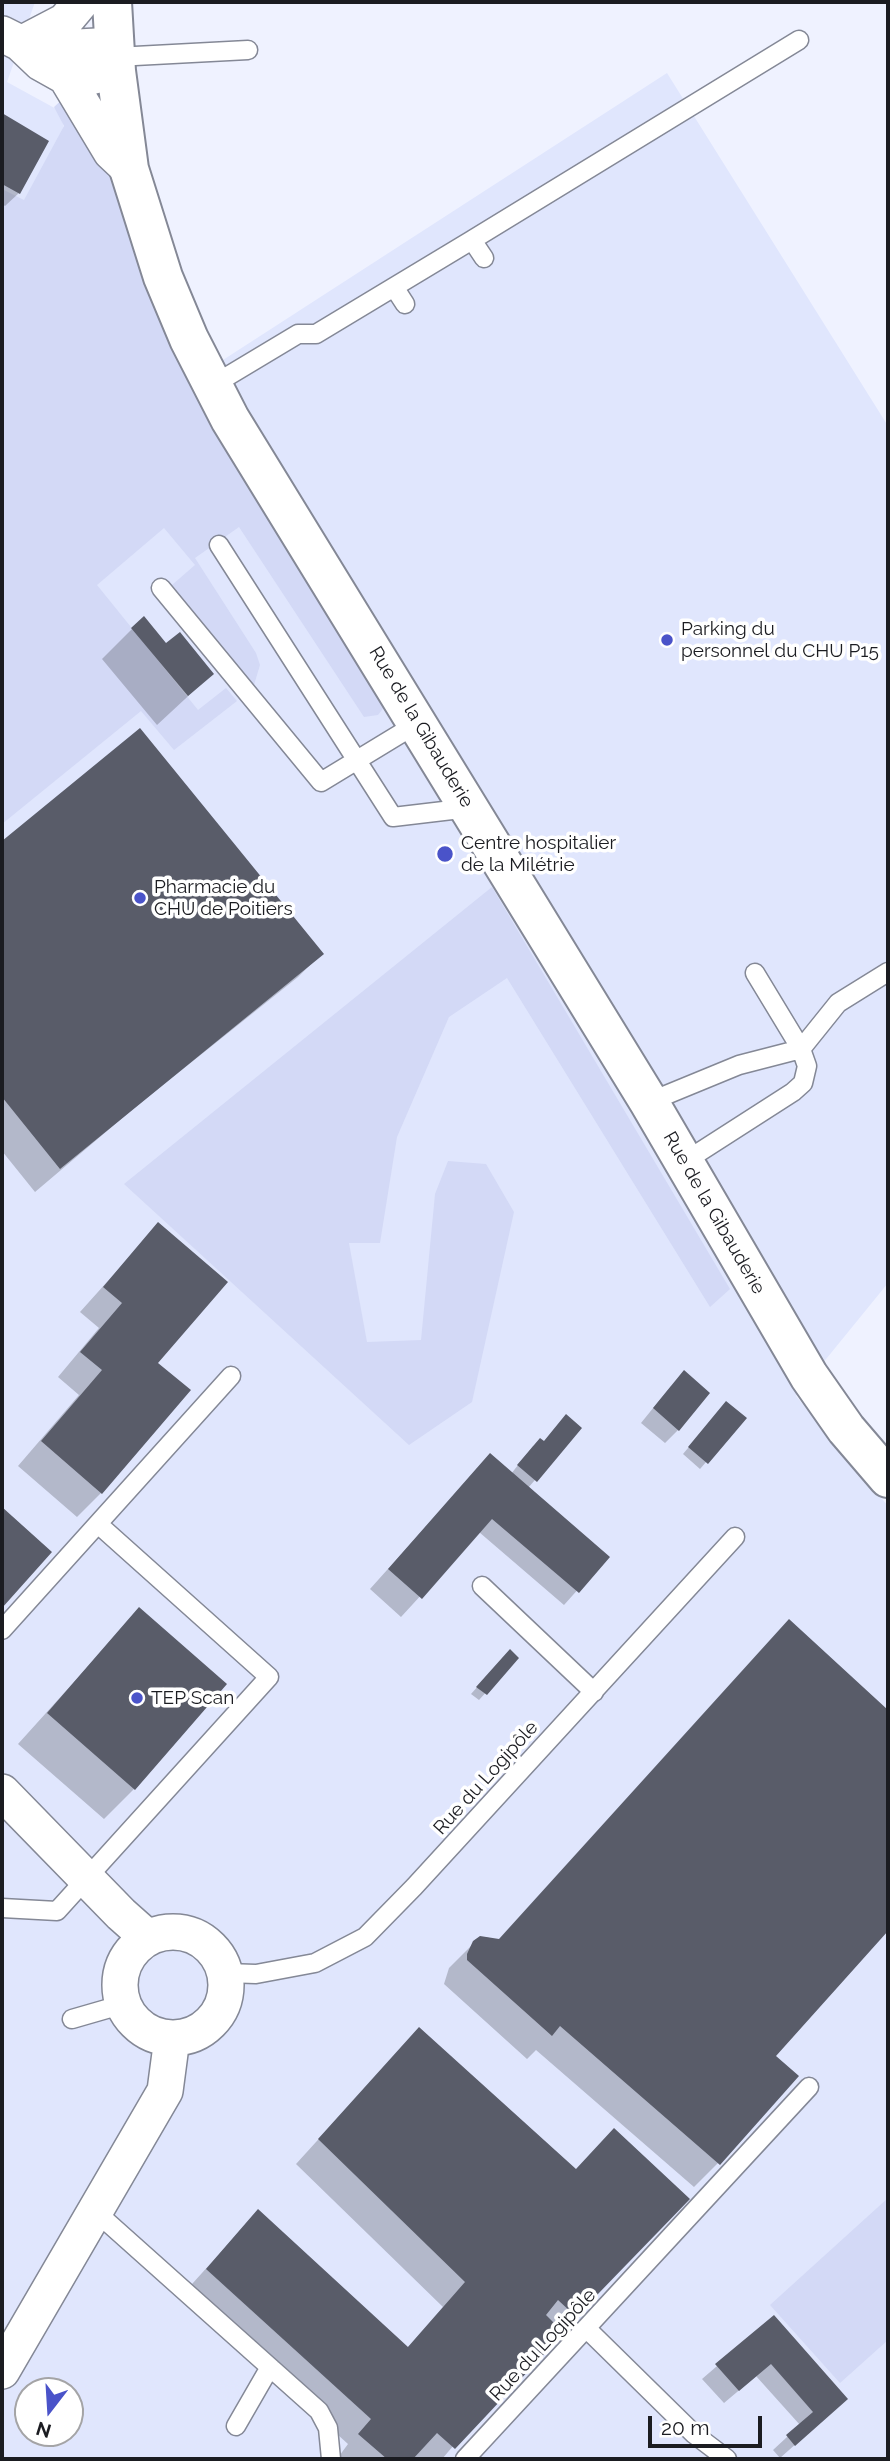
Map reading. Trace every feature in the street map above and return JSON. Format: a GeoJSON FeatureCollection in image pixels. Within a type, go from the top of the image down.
{"type":"FeatureCollection","features":[{"type":"Feature","properties":{"kind":"street"},"geometry":{"type":"LineString","coordinates":[[11,39],[65,21],[81,2]]}},
{"type":"Feature","properties":{"kind":"street","name":"Rue de la Gibauderie"},"geometry":{"type":"LineString","coordinates":[[112,2],[129,169],[163,277],[230,419],[649,1102],[809,1376],[846,1429],[888,1478]]}},
{"type":"Feature","properties":{"kind":"street"},"geometry":{"type":"LineString","coordinates":[[11,39],[116,57]]}},
{"type":"Feature","properties":{"kind":"street"},"geometry":{"type":"LineString","coordinates":[[11,39],[41,63],[66,77],[90,77],[116,57]]}},
{"type":"Feature","properties":{"kind":"street"},"geometry":{"type":"LineString","coordinates":[[66,77],[111,152],[129,169]]}},
{"type":"Feature","properties":{"kind":"street"},"geometry":{"type":"LineString","coordinates":[[2,1792],[148,1938]]}},
{"type":"Feature","properties":{"kind":"street"},"geometry":{"type":"LineString","coordinates":[[180,1932],[196,1937],[209,1945],[226,1973],[224,2004],[204,2029],[188,2036],[172,2038],[149,2032],[138,2025],[124,2004],[120,1979],[125,1962],[135,1948],[148,1938],[180,1932]]}},
{"type":"Feature","properties":{"kind":"street"},"geometry":{"type":"LineString","coordinates":[[2,2371],[165,2091],[172,2038]]}},
{"type":"Feature","properties":{"kind":"lane"},"geometry":{"type":"LineString","coordinates":[[213,385],[298,334],[318,339],[394,287],[799,40]]}},
{"type":"Feature","properties":{"kind":"lane"},"geometry":{"type":"LineString","coordinates":[[116,57],[248,50]]}},
{"type":"Feature","properties":{"kind":"lane"},"geometry":{"type":"LineString","coordinates":[[472,240],[484,258]]}},
{"type":"Feature","properties":{"kind":"lane"},"geometry":{"type":"LineString","coordinates":[[394,287],[405,304]]}},
{"type":"Feature","properties":{"kind":"lane"},"geometry":{"type":"LineString","coordinates":[[219,545],[393,817],[470,807]]}},
{"type":"Feature","properties":{"kind":"lane"},"geometry":{"type":"LineString","coordinates":[[161,588],[321,782],[418,723]]}},
{"type":"Feature","properties":{"kind":"lane"},"geometry":{"type":"LineString","coordinates":[[649,1102],[739,1065],[801,1049],[838,1003],[888,972]]}},
{"type":"Feature","properties":{"kind":"lane"},"geometry":{"type":"LineString","coordinates":[[684,1162],[803,1083],[807,1066],[801,1049],[755,973]]}},
{"type":"Feature","properties":{"kind":"lane"},"geometry":{"type":"LineString","coordinates":[[2,1630],[231,1376]]}},
{"type":"Feature","properties":{"kind":"lane"},"geometry":{"type":"LineString","coordinates":[[2,1908],[57,1911],[269,1677],[98,1524]]}},
{"type":"Feature","properties":{"kind":"lane","name":"Rue du Logipôle"},"geometry":{"type":"LineString","coordinates":[[226,1973],[256,1973],[315,1962],[365,1937],[735,1537]]}},
{"type":"Feature","properties":{"kind":"lane"},"geometry":{"type":"LineString","coordinates":[[482,1586],[594,1692]]}},
{"type":"Feature","properties":{"kind":"lane"},"geometry":{"type":"LineString","coordinates":[[72,2019],[124,2004]]}},
{"type":"Feature","properties":{"kind":"lane","name":"Rue du Logipôle"},"geometry":{"type":"LineString","coordinates":[[465,2459],[809,2087]]}},
{"type":"Feature","properties":{"kind":"lane"},"geometry":{"type":"LineString","coordinates":[[95,2211],[319,2412],[328,2428],[331,2459]]}},
{"type":"Feature","properties":{"kind":"lane"},"geometry":{"type":"LineString","coordinates":[[586,2328],[694,2434],[727,2459]]}},
{"type":"Feature","properties":{"kind":"lane"},"geometry":{"type":"LineString","coordinates":[[236,2426],[270,2367]]}},
{"type":"Feature","properties":{"kind":"shaded area","name":"Centre hospitalier de la Milétrie"},"geometry":{"type":"Polygon","coordinates":[[[2,2],[35,2],[7,82],[60,111],[99,275],[175,391],[667,73],[888,426],[888,1283],[796,1396],[888,1506],[888,2459],[2,2459],[2,2]]]}},
{"type":"Feature","properties":{"kind":"shaded area"},"geometry":{"type":"Polygon","coordinates":[[[66,96],[98,146],[123,199],[184,366],[183,372],[214,428],[385,706],[378,715],[364,717],[239,527],[195,558],[256,653],[260,665],[254,685],[172,585],[195,565],[164,528],[97,585],[198,710],[226,688],[237,701],[174,750],[141,711],[2,824],[2,189],[24,200],[64,126],[54,107],[66,96]]]}},
{"type":"Feature","properties":{"kind":"shaded area"},"geometry":{"type":"Polygon","coordinates":[[[492,887],[730,1289],[710,1307],[507,978],[449,1017],[397,1137],[380,1243],[349,1243],[367,1342],[421,1340],[435,1194],[448,1161],[486,1164],[514,1212],[472,1402],[409,1445],[124,1184],[492,887]]]}},
{"type":"Feature","properties":{"kind":"shaded area"},"geometry":{"type":"Polygon","coordinates":[[[888,2198],[888,2340],[840,2383],[770,2305],[888,2198]]]}},
{"type":"Feature","properties":{"kind":"building"},"geometry":{"type":"Polygon","coordinates":[[[2,113],[49,141],[20,194],[2,184],[2,113]]]}},
{"type":"Feature","properties":{"kind":"building"},"geometry":{"type":"Polygon","coordinates":[[[144,616],[166,643],[180,632],[214,674],[188,696],[131,628],[144,616]]]}},
{"type":"Feature","properties":{"kind":"building","name":"Pharmacie du CHU de Poitiers"},"geometry":{"type":"Polygon","coordinates":[[[140,728],[324,954],[60,1169],[2,1097],[2,841],[140,728]]]}},
{"type":"Feature","properties":{"kind":"building"},"geometry":{"type":"Polygon","coordinates":[[[158,1222],[228,1282],[158,1363],[191,1390],[102,1494],[41,1441],[102,1370],[80,1352],[122,1303],[103,1287],[158,1222]]]}},
{"type":"Feature","properties":{"kind":"building"},"geometry":{"type":"Polygon","coordinates":[[[684,1370],[710,1393],[679,1431],[653,1408],[684,1370]]]}},
{"type":"Feature","properties":{"kind":"building"},"geometry":{"type":"Polygon","coordinates":[[[726,1401],[747,1418],[708,1464],[688,1447],[726,1401]]]}},
{"type":"Feature","properties":{"kind":"building"},"geometry":{"type":"Polygon","coordinates":[[[566,1414],[582,1428],[537,1482],[517,1465],[540,1438],[544,1441],[566,1414]]]}},
{"type":"Feature","properties":{"kind":"building"},"geometry":{"type":"Polygon","coordinates":[[[490,1453],[610,1557],[579,1593],[492,1519],[422,1599],[388,1569],[490,1453]]]}},
{"type":"Feature","properties":{"kind":"building"},"geometry":{"type":"Polygon","coordinates":[[[2,1507],[52,1552],[2,1608],[2,1507]]]}},
{"type":"Feature","properties":{"kind":"building","name":"TEP Scan"},"geometry":{"type":"Polygon","coordinates":[[[139,1607],[227,1684],[135,1790],[47,1713],[139,1607]]]}},
{"type":"Feature","properties":{"kind":"building"},"geometry":{"type":"Polygon","coordinates":[[[789,1619],[888,1710],[888,1931],[776,2056],[799,2076],[720,2165],[560,2026],[552,2036],[467,1960],[467,1954],[473,1941],[480,1936],[499,1939],[789,1619]]]}},
{"type":"Feature","properties":{"kind":"building"},"geometry":{"type":"Polygon","coordinates":[[[510,1649],[519,1658],[487,1695],[476,1687],[510,1649]]]}},
{"type":"Feature","properties":{"kind":"building"},"geometry":{"type":"Polygon","coordinates":[[[419,2027],[576,2169],[614,2128],[690,2199],[597,2295],[592,2291],[572,2313],[558,2300],[546,2315],[564,2333],[455,2449],[437,2433],[413,2459],[387,2459],[358,2434],[371,2419],[206,2269],[258,2209],[408,2347],[465,2282],[318,2139],[419,2027]]]}},
{"type":"Feature","properties":{"kind":"building"},"geometry":{"type":"Polygon","coordinates":[[[774,2315],[848,2399],[795,2446],[786,2435],[813,2412],[771,2364],[739,2391],[715,2364],[774,2315]]]}},
{"type":"Feature","properties":{"kind":"place","name":"Parking du personnel du CHU P15"},"geometry":{"type":"Point","coordinates":[667,640]}},
{"type":"Feature","properties":{"kind":"place","name":"Centre hospitalier de la Milétrie"},"geometry":{"type":"Point","coordinates":[445,854]}},
{"type":"Feature","properties":{"kind":"place","name":"Pharmacie du CHU de Poitiers"},"geometry":{"type":"Point","coordinates":[140,898]}},
{"type":"Feature","properties":{"kind":"place","name":"TEP Scan"},"geometry":{"type":"Point","coordinates":[137,1698]}}]}
